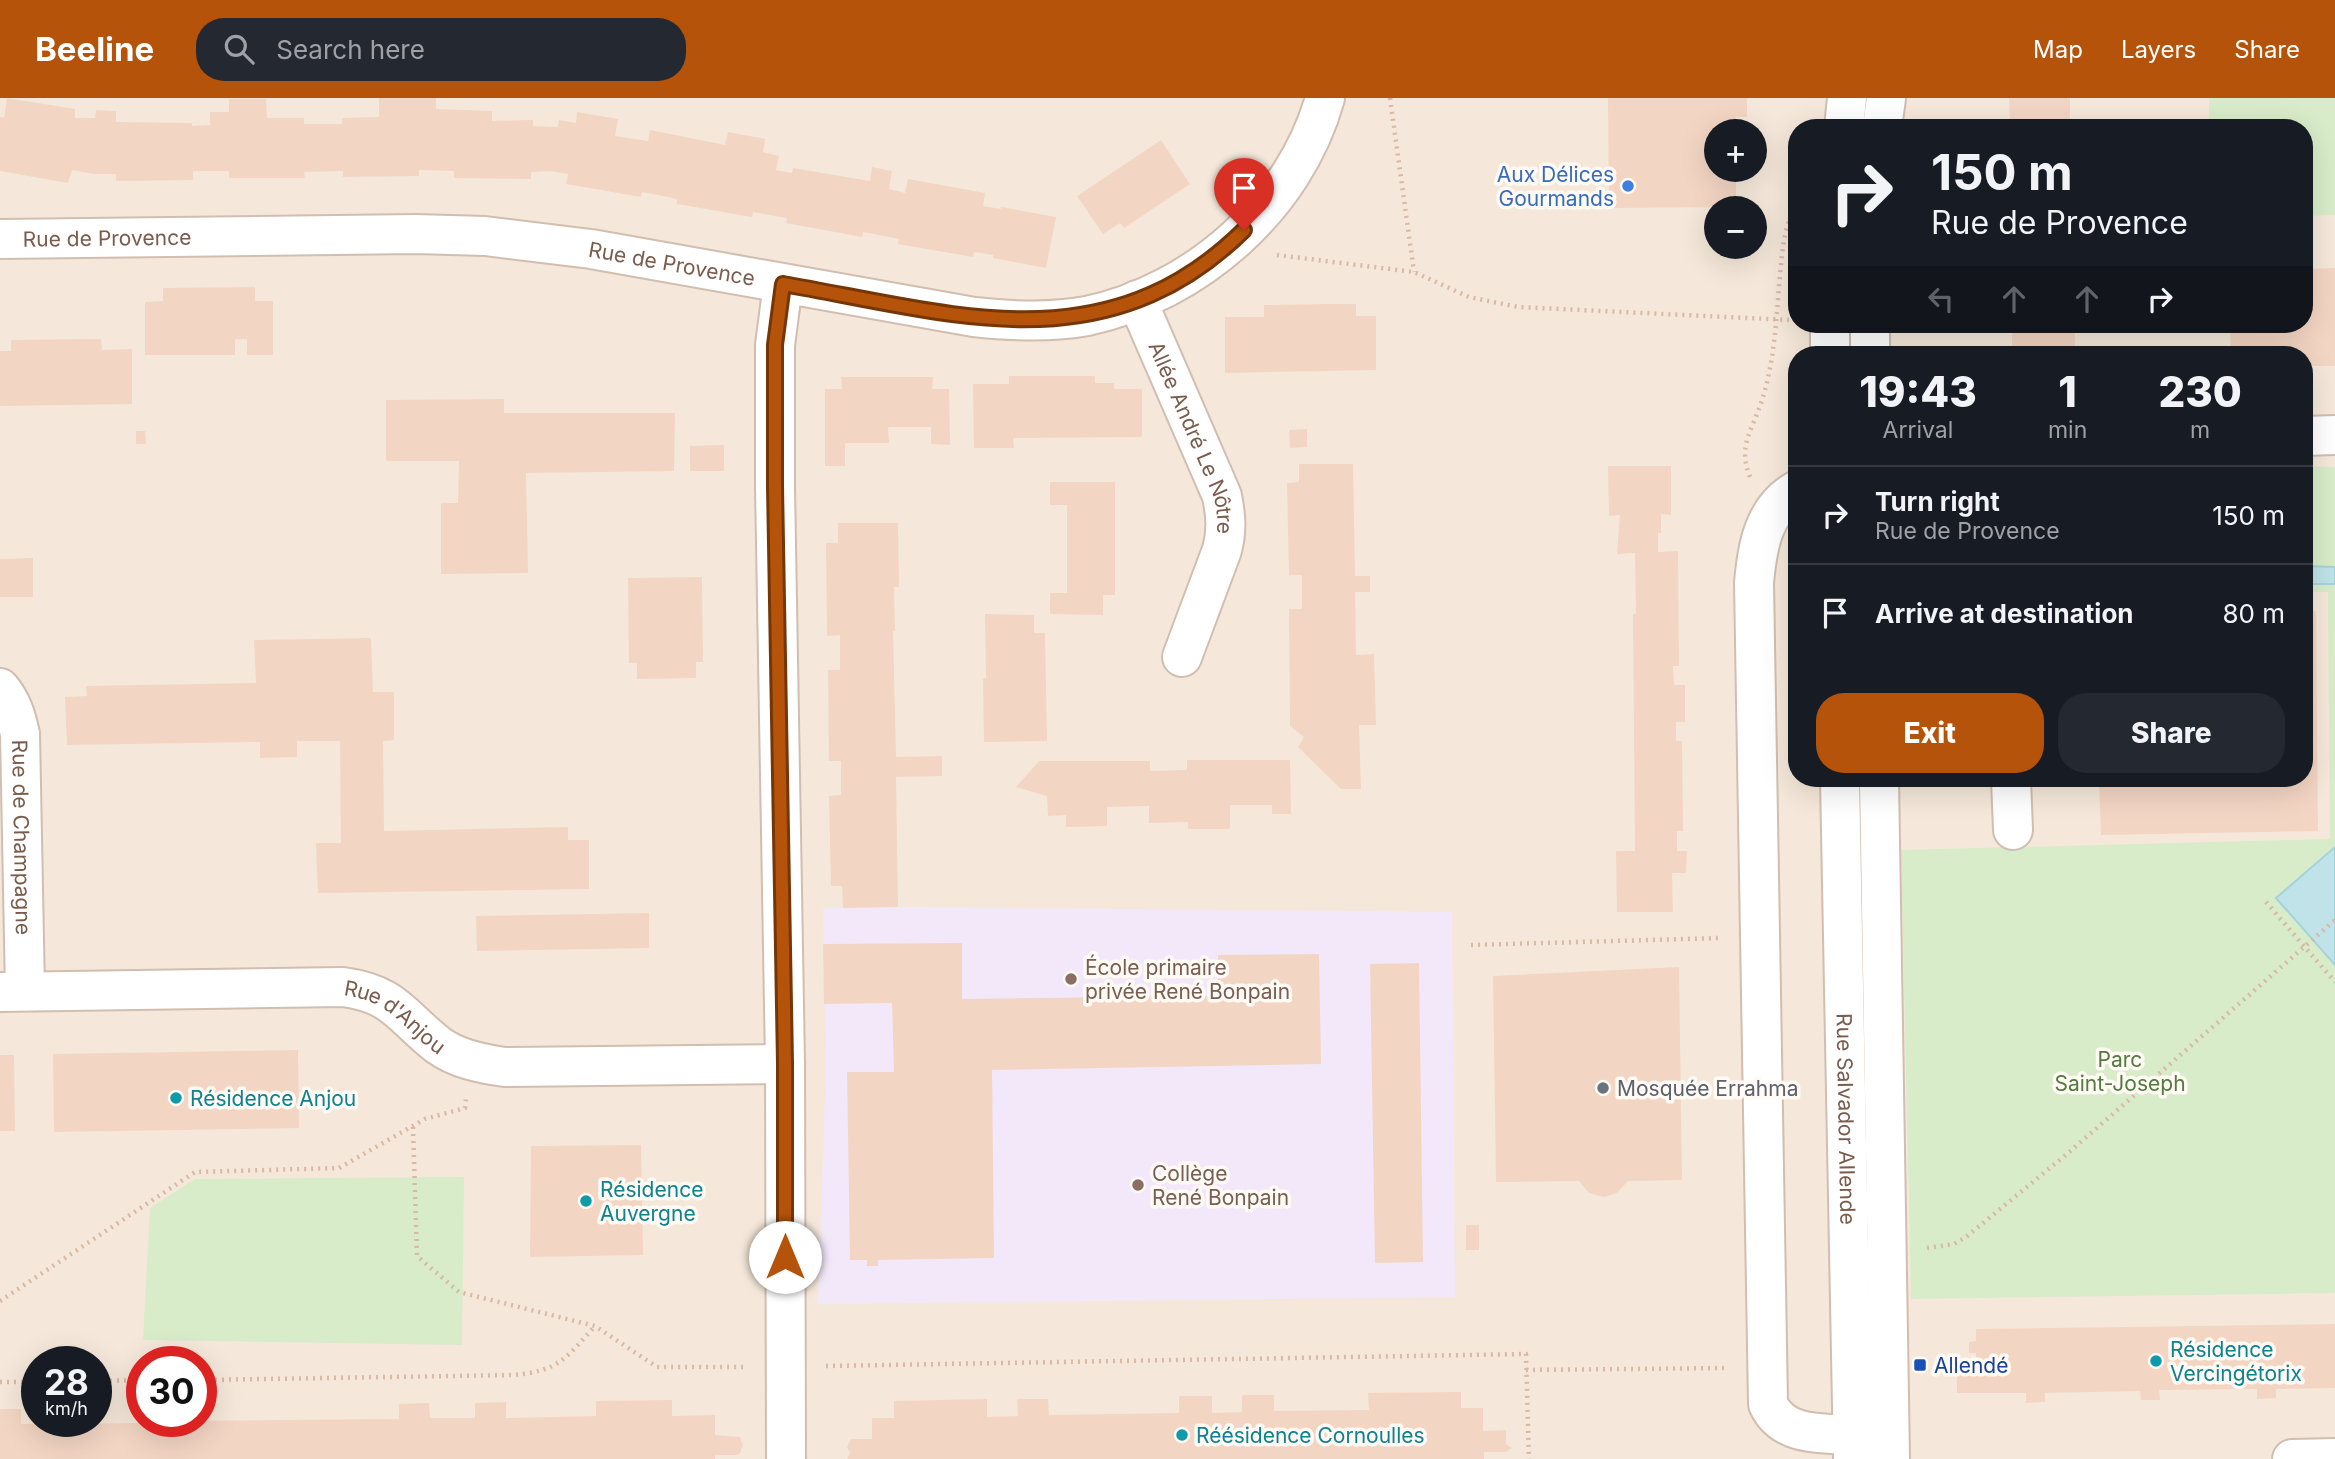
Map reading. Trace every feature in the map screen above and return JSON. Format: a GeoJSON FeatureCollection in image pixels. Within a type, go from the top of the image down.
{"type":"FeatureCollection","features":[{"type":"Feature","properties":{"kind":"street","name":"Rue de Provence"},"geometry":{"type":"LineString","coordinates":[[0,239],[416,234],[485,236],[591,249],[974,317],[1047,320],[1086,316],[1137,300],[1185,276],[1231,243],[1268,205],[1291,173],[1316,126],[1325,98]]}},
{"type":"Feature","properties":{"kind":"street"},"geometry":{"type":"LineString","coordinates":[[1845,119],[1847,98]]}},
{"type":"Feature","properties":{"kind":"street"},"geometry":{"type":"LineString","coordinates":[[1883,119],[1886,98]]}},
{"type":"Feature","properties":{"kind":"street"},"geometry":{"type":"LineString","coordinates":[[783,284],[775,345],[775,486],[785,1064],[786,1459]]}},
{"type":"Feature","properties":{"kind":"street","name":"Allée André Le Nôtre"},"geometry":{"type":"LineString","coordinates":[[1137,300],[1222,496],[1226,516],[1226,534],[1222,550],[1182,657]]}},
{"type":"Feature","properties":{"kind":"street"},"geometry":{"type":"LineString","coordinates":[[2313,436],[2335,435]]}},
{"type":"Feature","properties":{"kind":"street"},"geometry":{"type":"LineString","coordinates":[[1788,496],[1780,502],[1767,521],[1758,545],[1754,583],[1768,1404],[1785,1425],[1852,1447]]}},
{"type":"Feature","properties":{"kind":"street","name":"Rue de Champagne"},"geometry":{"type":"LineString","coordinates":[[0,688],[9,699],[19,734],[12,991]]}},
{"type":"Feature","properties":{"kind":"street","name":"Rue Salvador Allende"},"geometry":{"type":"LineString","coordinates":[[1840,787],[1852,1447]]}},
{"type":"Feature","properties":{"kind":"street","name":"Rue Salvador Allende"},"geometry":{"type":"LineString","coordinates":[[1878,787],[1890,1459]]}},
{"type":"Feature","properties":{"kind":"street"},"geometry":{"type":"LineString","coordinates":[[2011,787],[2013,830]]}},
{"type":"Feature","properties":{"kind":"street","name":"Rue d'Anjou"},"geometry":{"type":"LineString","coordinates":[[12,991],[344,987],[371,992],[384,998],[440,1046],[456,1055],[488,1065],[518,1067],[785,1064]]}},
{"type":"Feature","properties":{"kind":"street"},"geometry":{"type":"LineString","coordinates":[[2292,1459],[2335,1458]]}},
{"type":"Feature","properties":{"kind":"path"},"geometry":{"type":"LineString","coordinates":[[1390,98],[1414,272]]}},
{"type":"Feature","properties":{"kind":"path"},"geometry":{"type":"LineString","coordinates":[[1767,521],[1743,454],[1768,381],[1772,361],[1783,246],[1788,221]]}},
{"type":"Feature","properties":{"kind":"path"},"geometry":{"type":"LineString","coordinates":[[1231,243],[1274,255],[1414,272],[1449,289],[1501,305],[1553,310],[1788,320]]}},
{"type":"Feature","properties":{"kind":"path"},"geometry":{"type":"LineString","coordinates":[[2266,902],[2335,982]]}},
{"type":"Feature","properties":{"kind":"path"},"geometry":{"type":"LineString","coordinates":[[1887,1251],[1939,1247],[1954,1244],[1966,1237],[2067,1154],[2335,920]]}},
{"type":"Feature","properties":{"kind":"path"},"geometry":{"type":"LineString","coordinates":[[1471,945],[1762,937]]}},
{"type":"Feature","properties":{"kind":"path"},"geometry":{"type":"LineString","coordinates":[[0,1301],[195,1172],[339,1168],[413,1128],[417,1256],[459,1292],[595,1326],[657,1367],[1526,1354],[1529,1459]]}},
{"type":"Feature","properties":{"kind":"path"},"geometry":{"type":"LineString","coordinates":[[217,1380],[514,1376],[535,1373],[564,1360],[595,1326]]}},
{"type":"Feature","properties":{"kind":"path"},"geometry":{"type":"LineString","coordinates":[[1526,1370],[1768,1368]]}},
{"type":"Feature","properties":{"kind":"path"},"geometry":{"type":"LineString","coordinates":[[0,1382],[21,1382]]}},
{"type":"Feature","properties":{"kind":"shaded area"},"geometry":{"type":"Polygon","coordinates":[[[0,98],[2335,98],[2335,1459],[0,1459],[0,98]]]}},
{"type":"Feature","properties":{"kind":"shaded area","name":"Collège René Bonpain"},"geometry":{"type":"Polygon","coordinates":[[[823,908],[1452,912],[1455,1297],[818,1304],[826,1073],[823,908]]]}},
{"type":"Feature","properties":{"kind":"green space"},"geometry":{"type":"Polygon","coordinates":[[[2209,98],[2335,98],[2335,215],[2313,216],[2313,119],[2209,119],[2209,98]]]}},
{"type":"Feature","properties":{"kind":"green space","name":"Parc Saint-Joseph"},"geometry":{"type":"Polygon","coordinates":[[[2313,466],[2335,467],[2335,1293],[1911,1299],[1901,850],[2330,839],[2328,592],[2313,592],[2313,466]]]}},
{"type":"Feature","properties":{"kind":"green space"},"geometry":{"type":"Polygon","coordinates":[[[464,1177],[462,1345],[143,1340],[150,1208],[195,1179],[464,1177]]]}},
{"type":"Feature","properties":{"kind":"water"},"geometry":{"type":"Polygon","coordinates":[[[2313,566],[2335,567],[2335,584],[2313,584],[2313,566]]]}},
{"type":"Feature","properties":{"kind":"water"},"geometry":{"type":"Polygon","coordinates":[[[2335,847],[2335,965],[2276,898],[2335,847]]]}},
{"type":"Feature","properties":{"kind":"building"},"geometry":{"type":"Polygon","coordinates":[[[7,98],[75,109],[75,118],[95,118],[96,110],[116,111],[116,122],[192,123],[192,126],[210,125],[210,112],[229,112],[229,99],[266,99],[267,118],[304,118],[304,124],[342,124],[342,118],[379,117],[379,98],[436,98],[436,109],[492,111],[492,121],[533,120],[533,126],[558,127],[559,120],[576,123],[577,112],[618,119],[615,136],[648,141],[650,130],[725,145],[728,132],[765,139],[763,152],[779,156],[776,170],[792,173],[793,168],[870,181],[872,167],[892,171],[889,189],[905,193],[908,179],[985,193],[983,206],[1056,217],[1046,268],[993,258],[993,255],[974,252],[973,257],[898,244],[899,239],[863,232],[862,237],[786,223],[787,218],[753,212],[752,217],[677,204],[677,199],[642,192],[641,197],[566,184],[568,174],[550,171],[531,172],[531,179],[454,178],[454,171],[419,170],[419,176],[343,177],[343,171],[304,172],[305,178],[229,178],[229,171],[193,171],[193,180],[116,181],[116,174],[72,170],[68,183],[0,171],[0,117],[4,118],[7,98]]]}},
{"type":"Feature","properties":{"kind":"building"},"geometry":{"type":"Polygon","coordinates":[[[1608,98],[1747,98],[1747,117],[1704,119],[1704,182],[1736,182],[1736,196],[1704,196],[1704,207],[1609,208],[1608,98]]]}},
{"type":"Feature","properties":{"kind":"building"},"geometry":{"type":"Polygon","coordinates":[[[2009,98],[2070,98],[2070,119],[2010,119],[2009,98]]]}},
{"type":"Feature","properties":{"kind":"building"},"geometry":{"type":"Polygon","coordinates":[[[1161,140],[1190,184],[1124,228],[1120,223],[1103,234],[1077,196],[1161,140]]]}},
{"type":"Feature","properties":{"kind":"building"},"geometry":{"type":"Polygon","coordinates":[[[2335,268],[2335,366],[2313,366],[2313,346],[2231,346],[2230,333],[2313,333],[2313,269],[2335,268]]]}},
{"type":"Feature","properties":{"kind":"building"},"geometry":{"type":"Polygon","coordinates":[[[255,287],[255,301],[273,301],[273,355],[247,355],[247,339],[235,339],[235,355],[145,355],[145,302],[163,301],[163,288],[255,287]]]}},
{"type":"Feature","properties":{"kind":"building"},"geometry":{"type":"Polygon","coordinates":[[[1356,304],[1356,316],[1376,316],[1376,370],[1225,373],[1225,317],[1264,317],[1264,305],[1356,304]]]}},
{"type":"Feature","properties":{"kind":"building"},"geometry":{"type":"Polygon","coordinates":[[[2012,333],[2075,333],[2075,346],[2012,346],[2012,333]]]}},
{"type":"Feature","properties":{"kind":"building"},"geometry":{"type":"Polygon","coordinates":[[[101,339],[102,350],[132,349],[132,404],[0,406],[0,351],[11,351],[11,340],[101,339]]]}},
{"type":"Feature","properties":{"kind":"building"},"geometry":{"type":"Polygon","coordinates":[[[1009,376],[1095,376],[1095,383],[1114,383],[1114,389],[1142,389],[1142,437],[1013,438],[1014,448],[974,448],[973,384],[1009,384],[1009,376]]]}},
{"type":"Feature","properties":{"kind":"building"},"geometry":{"type":"Polygon","coordinates":[[[841,377],[933,377],[932,389],[949,389],[950,445],[931,444],[931,427],[888,427],[889,443],[845,443],[845,466],[825,466],[825,389],[842,389],[841,377]]]}},
{"type":"Feature","properties":{"kind":"building"},"geometry":{"type":"Polygon","coordinates":[[[504,399],[504,413],[675,413],[674,471],[526,473],[528,573],[441,574],[441,503],[458,503],[459,461],[386,461],[386,400],[504,399]]]}},
{"type":"Feature","properties":{"kind":"building"},"geometry":{"type":"Polygon","coordinates":[[[1307,429],[1307,447],[1290,448],[1289,430],[1307,429]]]}},
{"type":"Feature","properties":{"kind":"building"},"geometry":{"type":"Polygon","coordinates":[[[136,431],[145,431],[146,444],[136,444],[136,431]]]}},
{"type":"Feature","properties":{"kind":"building"},"geometry":{"type":"Polygon","coordinates":[[[724,445],[724,471],[690,471],[690,446],[724,445]]]}},
{"type":"Feature","properties":{"kind":"building"},"geometry":{"type":"Polygon","coordinates":[[[1299,464],[1353,464],[1355,576],[1370,576],[1370,592],[1355,592],[1356,655],[1374,654],[1376,725],[1359,725],[1361,789],[1341,789],[1298,747],[1304,737],[1290,726],[1289,609],[1302,609],[1302,575],[1289,575],[1287,483],[1299,482],[1299,464]]]}},
{"type":"Feature","properties":{"kind":"building"},"geometry":{"type":"Polygon","coordinates":[[[1608,466],[1671,466],[1671,515],[1661,514],[1658,552],[1678,551],[1679,666],[1673,666],[1674,685],[1685,685],[1685,722],[1676,722],[1676,741],[1682,741],[1683,831],[1677,831],[1677,851],[1687,851],[1686,873],[1672,873],[1673,912],[1617,912],[1616,851],[1635,851],[1635,553],[1617,554],[1620,515],[1609,516],[1608,466]]]}},
{"type":"Feature","properties":{"kind":"building"},"geometry":{"type":"Polygon","coordinates":[[[1050,482],[1115,482],[1115,595],[1103,595],[1103,615],[1050,614],[1050,593],[1067,593],[1067,505],[1050,505],[1050,482]]]}},
{"type":"Feature","properties":{"kind":"building"},"geometry":{"type":"Polygon","coordinates":[[[838,523],[898,523],[899,587],[894,587],[893,631],[896,757],[942,756],[942,776],[896,777],[898,907],[843,908],[842,886],[831,886],[829,796],[841,795],[841,761],[829,761],[828,670],[840,670],[840,635],[827,636],[826,543],[838,543],[838,523]]]}},
{"type":"Feature","properties":{"kind":"building"},"geometry":{"type":"Polygon","coordinates":[[[33,558],[33,597],[0,597],[0,559],[33,558]]]}},
{"type":"Feature","properties":{"kind":"building"},"geometry":{"type":"Polygon","coordinates":[[[702,577],[703,662],[696,662],[696,678],[637,679],[637,663],[629,663],[628,578],[702,577]]]}},
{"type":"Feature","properties":{"kind":"building"},"geometry":{"type":"Polygon","coordinates":[[[2315,611],[2318,831],[2101,835],[2099,787],[2313,787],[2315,611]]]}},
{"type":"Feature","properties":{"kind":"building"},"geometry":{"type":"Polygon","coordinates":[[[985,614],[1034,615],[1034,633],[1045,633],[1047,741],[984,742],[985,614]]]}},
{"type":"Feature","properties":{"kind":"building"},"geometry":{"type":"Polygon","coordinates":[[[371,638],[373,692],[394,692],[394,740],[383,741],[384,831],[568,827],[568,840],[589,840],[589,889],[318,893],[316,843],[341,843],[340,741],[297,741],[297,757],[260,758],[260,742],[67,745],[65,697],[87,696],[86,686],[256,683],[254,640],[371,638]]]}},
{"type":"Feature","properties":{"kind":"building"},"geometry":{"type":"Polygon","coordinates":[[[1187,760],[1290,760],[1291,814],[1272,814],[1272,805],[1230,805],[1230,829],[1188,829],[1188,822],[1149,823],[1149,806],[1107,807],[1107,826],[1066,827],[1066,815],[1048,816],[1047,796],[1016,787],[1039,761],[1150,761],[1150,771],[1187,770],[1187,760]]]}},
{"type":"Feature","properties":{"kind":"building"},"geometry":{"type":"Polygon","coordinates":[[[649,913],[649,948],[477,951],[476,916],[649,913]]]}},
{"type":"Feature","properties":{"kind":"building"},"geometry":{"type":"Polygon","coordinates":[[[962,943],[962,999],[1218,996],[1218,955],[1319,954],[1321,1064],[992,1070],[994,1258],[878,1260],[878,1266],[867,1266],[867,1260],[850,1260],[847,1072],[894,1072],[892,1003],[824,1004],[823,944],[962,943]]]}},
{"type":"Feature","properties":{"kind":"building"},"geometry":{"type":"Polygon","coordinates":[[[1419,963],[1423,1262],[1375,1263],[1370,964],[1419,963]]]}},
{"type":"Feature","properties":{"kind":"building","name":"Mosquée Errahma"},"geometry":{"type":"Polygon","coordinates":[[[1679,967],[1682,1180],[1628,1181],[1617,1193],[1604,1197],[1589,1193],[1579,1181],[1496,1182],[1493,976],[1679,967]]]}},
{"type":"Feature","properties":{"kind":"building","name":"Résidence Anjou"},"geometry":{"type":"Polygon","coordinates":[[[298,1050],[299,1128],[54,1132],[53,1054],[298,1050]]]}},
{"type":"Feature","properties":{"kind":"building"},"geometry":{"type":"Polygon","coordinates":[[[0,1055],[14,1055],[15,1131],[0,1131],[0,1055]]]}},
{"type":"Feature","properties":{"kind":"building","name":"Résidence Auvergne"},"geometry":{"type":"Polygon","coordinates":[[[641,1145],[643,1255],[530,1257],[531,1146],[641,1145]]]}},
{"type":"Feature","properties":{"kind":"building"},"geometry":{"type":"Polygon","coordinates":[[[1466,1225],[1479,1225],[1479,1250],[1466,1250],[1466,1225]]]}},
{"type":"Feature","properties":{"kind":"building","name":"Résidence Vercingétorix"},"geometry":{"type":"Polygon","coordinates":[[[2335,1324],[2335,1388],[2276,1389],[2276,1398],[2257,1399],[2257,1389],[2159,1390],[2160,1400],[2141,1400],[2140,1391],[2045,1393],[2045,1402],[2026,1403],[2026,1393],[1957,1393],[1957,1369],[1977,1369],[1976,1353],[1969,1353],[1969,1342],[1976,1341],[1976,1329],[2335,1324]]]}},
{"type":"Feature","properties":{"kind":"building","name":"Réésidence Cornoulles"},"geometry":{"type":"Polygon","coordinates":[[[1461,1392],[1461,1408],[1483,1408],[1483,1431],[1506,1430],[1506,1444],[1512,1448],[1506,1452],[1484,1452],[1484,1459],[847,1459],[850,1453],[847,1447],[851,1439],[872,1439],[872,1418],[894,1418],[894,1401],[987,1399],[987,1417],[1018,1416],[1017,1399],[1048,1399],[1049,1415],[1179,1413],[1179,1396],[1212,1396],[1212,1413],[1242,1412],[1242,1395],[1274,1395],[1274,1411],[1369,1410],[1368,1393],[1461,1392]]]}},
{"type":"Feature","properties":{"kind":"building"},"geometry":{"type":"Polygon","coordinates":[[[672,1400],[672,1416],[715,1415],[715,1435],[740,1437],[743,1445],[737,1455],[715,1455],[715,1459],[0,1459],[0,1409],[21,1409],[21,1437],[112,1437],[112,1423],[126,1423],[126,1437],[217,1437],[217,1420],[399,1419],[399,1404],[429,1403],[430,1418],[475,1418],[475,1403],[506,1402],[506,1418],[596,1416],[596,1401],[672,1400]]]}},
{"type":"Feature","properties":{"kind":"place","name":"Aux Délices Gourmands"},"geometry":{"type":"Point","coordinates":[1628,186]}},
{"type":"Feature","properties":{"kind":"place","name":"École primaire privée René Bonpain"},"geometry":{"type":"Point","coordinates":[1071,979]}},
{"type":"Feature","properties":{"kind":"place","name":"Mosquée Errahma"},"geometry":{"type":"Point","coordinates":[1603,1088]}},
{"type":"Feature","properties":{"kind":"place","name":"Résidence Anjou"},"geometry":{"type":"Point","coordinates":[176,1098]}},
{"type":"Feature","properties":{"kind":"place","name":"Collège René Bonpain"},"geometry":{"type":"Point","coordinates":[1138,1185]}},
{"type":"Feature","properties":{"kind":"place","name":"Résidence Auvergne"},"geometry":{"type":"Point","coordinates":[586,1201]}},
{"type":"Feature","properties":{"kind":"place","name":"Résidence Vercingétorix"},"geometry":{"type":"Point","coordinates":[2156,1361]}},
{"type":"Feature","properties":{"kind":"place","name":"Allendé"},"geometry":{"type":"Point","coordinates":[1920,1365]}},
{"type":"Feature","properties":{"kind":"place","name":"Réésidence Cornoulles"},"geometry":{"type":"Point","coordinates":[1182,1435]}},
{"type":"Feature","properties":{"kind":"route"},"geometry":{"type":"LineString","coordinates":[[785,1257],[785,1064],[775,486],[775,345],[783,284],[998,320],[1068,319],[1120,307],[1155,293],[1216,256],[1244,230]]}}]}
